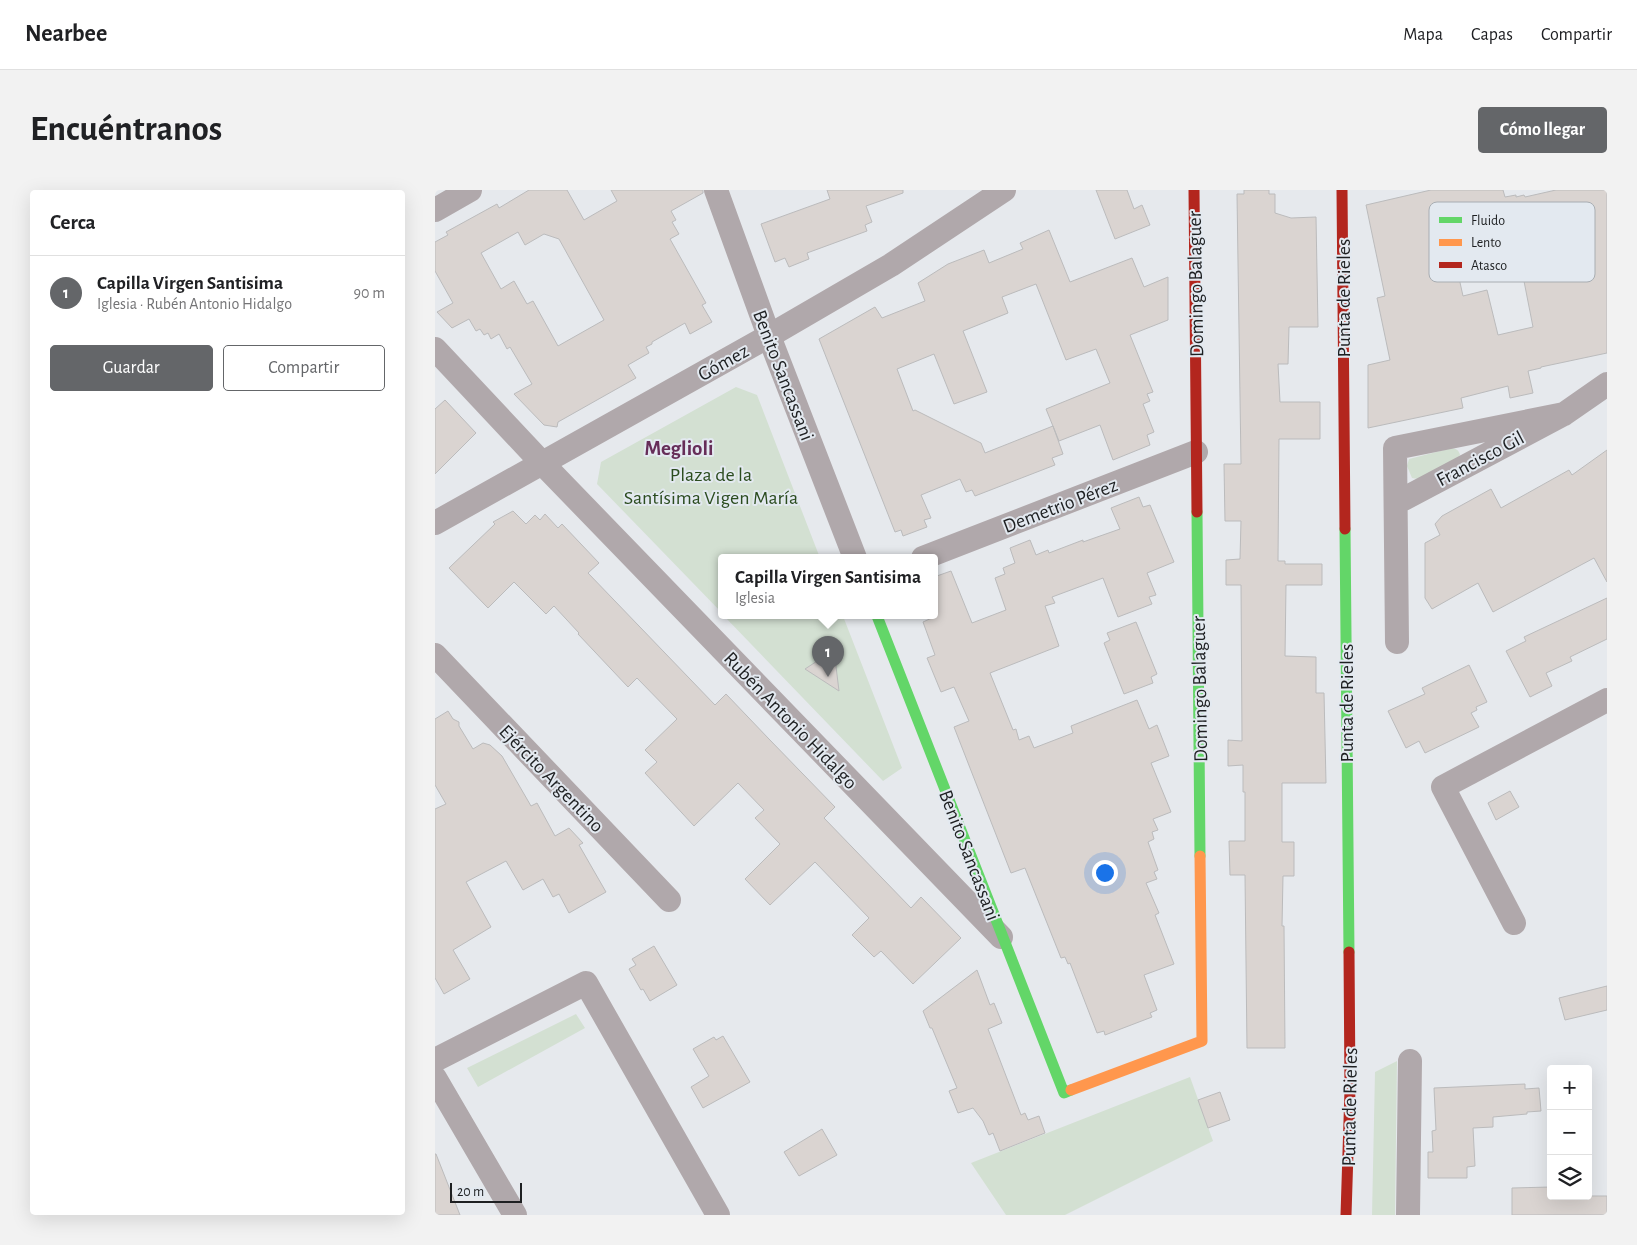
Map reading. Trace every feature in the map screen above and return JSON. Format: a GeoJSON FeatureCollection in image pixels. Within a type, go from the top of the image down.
{"type":"FeatureCollection","features":[{"type":"Feature","properties":{"kind":"street"},"geometry":{"type":"LineString","coordinates":[[435,210],[471,190]]}},
{"type":"Feature","properties":{"kind":"street","name":"Benito Sancassani"},"geometry":{"type":"LineString","coordinates":[[716,190],[769,336],[853,554]]}},
{"type":"Feature","properties":{"kind":"street","name":"Gómez"},"geometry":{"type":"LineString","coordinates":[[435,523],[769,336],[891,265],[1004,190]]}},
{"type":"Feature","properties":{"kind":"street","name":"Domingo Balaguer"},"geometry":{"type":"LineString","coordinates":[[1064,1093],[1202,1041],[1194,190]]}},
{"type":"Feature","properties":{"kind":"street","name":"Punta de Rieles"},"geometry":{"type":"LineString","coordinates":[[1342,190],[1350,1001],[1350,1090],[1346,1215]]}},
{"type":"Feature","properties":{"kind":"street","name":"Rubén Antonio Hidalgo"},"geometry":{"type":"LineString","coordinates":[[435,349],[542,463],[1003,939]]}},
{"type":"Feature","properties":{"kind":"street","name":"Francisco Gil"},"geometry":{"type":"LineString","coordinates":[[1564,414],[1395,448],[1396,503],[1564,414],[1607,384]]}},
{"type":"Feature","properties":{"kind":"street","name":"Demetrio Pérez"},"geometry":{"type":"LineString","coordinates":[[933,554],[1196,452]]}},
{"type":"Feature","properties":{"kind":"street"},"geometry":{"type":"LineString","coordinates":[[1396,503],[1397,642]]}},
{"type":"Feature","properties":{"kind":"street","name":"Benito Sancassani"},"geometry":{"type":"LineString","coordinates":[[878,619],[1064,1093]]}},
{"type":"Feature","properties":{"kind":"street","name":"Ejército Argentino"},"geometry":{"type":"LineString","coordinates":[[435,655],[669,900]]}},
{"type":"Feature","properties":{"kind":"street"},"geometry":{"type":"LineString","coordinates":[[1514,923],[1443,787],[1607,700]]}},
{"type":"Feature","properties":{"kind":"street"},"geometry":{"type":"LineString","coordinates":[[435,1060],[586,983],[718,1215]]}},
{"type":"Feature","properties":{"kind":"street"},"geometry":{"type":"LineString","coordinates":[[1408,1215],[1410,1061]]}},
{"type":"Feature","properties":{"kind":"street"},"geometry":{"type":"LineString","coordinates":[[435,1078],[515,1215]]}},
{"type":"Feature","properties":{"kind":"green space","name":"Plaza de la Santísima Vigen María"},"geometry":{"type":"Polygon","coordinates":[[[736,387],[757,395],[818,554],[718,554],[718,609],[597,484],[601,462],[736,387]]]}},
{"type":"Feature","properties":{"kind":"green space"},"geometry":{"type":"Polygon","coordinates":[[[1452,448],[1459,452],[1458,458],[1418,479],[1412,478],[1407,466],[1409,459],[1452,448]]]}},
{"type":"Feature","properties":{"kind":"green space"},"geometry":{"type":"Polygon","coordinates":[[[727,619],[844,619],[902,768],[883,781],[727,619]]]}},
{"type":"Feature","properties":{"kind":"green space"},"geometry":{"type":"Polygon","coordinates":[[[576,1014],[585,1028],[478,1087],[467,1068],[576,1014]]]}},
{"type":"Feature","properties":{"kind":"green space"},"geometry":{"type":"Polygon","coordinates":[[[1397,1061],[1395,1215],[1372,1215],[1375,1072],[1397,1061]]]}},
{"type":"Feature","properties":{"kind":"green space"},"geometry":{"type":"Polygon","coordinates":[[[1190,1077],[1213,1141],[1065,1215],[1006,1215],[971,1163],[1190,1077]]]}},
{"type":"Feature","properties":{"kind":"building"},"geometry":{"type":"Polygon","coordinates":[[[529,190],[567,190],[584,220],[617,201],[611,190],[703,190],[703,193],[671,211],[676,220],[672,222],[679,234],[670,239],[706,303],[702,305],[712,322],[690,334],[685,323],[652,342],[652,344],[646,347],[649,353],[628,365],[636,378],[558,422],[557,427],[544,425],[514,394],[532,384],[510,347],[507,349],[499,334],[491,339],[488,333],[484,335],[480,329],[476,331],[469,319],[452,328],[437,312],[453,303],[435,271],[435,242],[448,235],[446,232],[497,204],[499,208],[529,190]],[[518,232],[481,253],[501,289],[514,281],[527,304],[533,301],[558,346],[604,320],[559,239],[544,234],[525,245],[518,232]]]}},
{"type":"Feature","properties":{"kind":"building"},"geometry":{"type":"Polygon","coordinates":[[[827,190],[903,190],[903,193],[866,206],[872,222],[865,225],[867,231],[807,253],[809,259],[789,267],[785,258],[775,262],[761,224],[830,199],[827,190]]]}},
{"type":"Feature","properties":{"kind":"building"},"geometry":{"type":"Polygon","coordinates":[[[1096,190],[1127,190],[1134,209],[1142,205],[1150,225],[1115,239],[1096,190]]]}},
{"type":"Feature","properties":{"kind":"building"},"geometry":{"type":"Polygon","coordinates":[[[1244,190],[1269,190],[1269,194],[1275,194],[1275,213],[1291,218],[1316,217],[1318,327],[1289,327],[1288,364],[1278,364],[1280,402],[1320,402],[1320,439],[1279,439],[1278,561],[1285,561],[1285,564],[1322,564],[1322,585],[1286,585],[1285,656],[1316,657],[1316,693],[1324,693],[1326,783],[1282,783],[1282,842],[1294,842],[1294,876],[1283,876],[1282,926],[1284,926],[1285,1048],[1247,1048],[1245,875],[1230,875],[1229,841],[1245,841],[1245,792],[1243,792],[1243,765],[1228,766],[1228,740],[1242,741],[1241,585],[1226,585],[1226,560],[1240,559],[1241,521],[1225,521],[1224,464],[1241,464],[1237,194],[1244,194],[1244,190]]]}},
{"type":"Feature","properties":{"kind":"building"},"geometry":{"type":"Polygon","coordinates":[[[1431,190],[1503,190],[1505,197],[1524,195],[1525,197],[1556,190],[1607,190],[1607,353],[1528,371],[1533,393],[1510,398],[1508,386],[1461,398],[1463,408],[1368,428],[1368,365],[1390,360],[1377,298],[1385,296],[1366,205],[1431,190]]]}},
{"type":"Feature","properties":{"kind":"building"},"geometry":{"type":"Polygon","coordinates":[[[1049,230],[1070,282],[1132,258],[1144,287],[1168,277],[1168,320],[1130,335],[1153,392],[1147,394],[1150,401],[1143,404],[1154,432],[1147,435],[1150,445],[1113,460],[1100,425],[1059,441],[1054,428],[1063,454],[1052,458],[1055,465],[975,496],[972,490],[966,492],[960,479],[921,495],[931,518],[924,520],[927,527],[903,536],[901,530],[895,532],[819,339],[875,307],[882,318],[925,301],[918,283],[948,264],[984,250],[989,263],[1023,249],[1020,243],[1049,230]],[[1036,284],[1002,297],[1008,313],[963,331],[987,392],[954,404],[934,354],[897,369],[913,411],[915,410],[981,443],[985,453],[1053,426],[1046,409],[1110,383],[1096,349],[1066,360],[1036,284]]]}},
{"type":"Feature","properties":{"kind":"building"},"geometry":{"type":"Polygon","coordinates":[[[445,400],[476,433],[435,474],[435,409],[445,400]]]}},
{"type":"Feature","properties":{"kind":"building"},"geometry":{"type":"Polygon","coordinates":[[[1607,450],[1607,582],[1594,558],[1493,612],[1478,583],[1432,609],[1425,598],[1425,543],[1440,535],[1435,524],[1442,516],[1491,489],[1501,508],[1569,470],[1572,475],[1607,450]]]}},
{"type":"Feature","properties":{"kind":"building"},"geometry":{"type":"Polygon","coordinates":[[[1139,497],[1143,507],[1150,505],[1174,562],[1147,573],[1156,595],[1149,597],[1152,604],[1118,617],[1103,578],[1052,597],[1055,603],[1045,606],[1059,646],[990,673],[1013,730],[1016,729],[1019,740],[1029,736],[1034,748],[1073,733],[1071,726],[1137,700],[1149,729],[1157,725],[1169,756],[1151,763],[1171,812],[1153,819],[1158,830],[1152,832],[1154,839],[1148,842],[1158,870],[1154,872],[1157,879],[1146,883],[1159,913],[1155,915],[1174,964],[1144,975],[1157,1010],[1150,1013],[1152,1017],[1105,1035],[1104,1031],[1097,1033],[1070,963],[1068,964],[1065,957],[1061,958],[1025,868],[1011,873],[954,727],[969,721],[954,687],[941,692],[927,658],[935,655],[923,622],[930,619],[938,619],[938,576],[951,571],[972,623],[1006,610],[995,578],[1005,574],[1003,568],[1015,563],[1010,548],[1030,540],[1036,555],[1048,550],[1049,553],[1120,529],[1111,508],[1139,497]]]}},
{"type":"Feature","properties":{"kind":"building"},"geometry":{"type":"Polygon","coordinates":[[[513,511],[526,524],[535,515],[540,520],[545,514],[558,528],[562,524],[599,563],[588,573],[715,705],[726,694],[835,807],[824,818],[911,908],[921,897],[961,938],[913,984],[881,951],[874,957],[852,935],[869,918],[815,862],[770,905],[745,879],[780,844],[755,818],[764,810],[738,783],[694,826],[645,773],[657,762],[645,750],[677,719],[637,678],[628,687],[554,606],[546,614],[514,582],[488,608],[449,568],[495,524],[493,522],[513,511]]]}},
{"type":"Feature","properties":{"kind":"building"},"geometry":{"type":"Polygon","coordinates":[[[1607,598],[1607,639],[1570,657],[1572,661],[1546,673],[1552,686],[1530,697],[1506,651],[1526,641],[1524,637],[1607,598]]]}},
{"type":"Feature","properties":{"kind":"building"},"geometry":{"type":"Polygon","coordinates":[[[1136,622],[1157,674],[1151,677],[1153,683],[1124,694],[1104,643],[1110,640],[1107,633],[1136,622]]]}},
{"type":"Feature","properties":{"kind":"building"},"geometry":{"type":"Polygon","coordinates":[[[834,650],[839,691],[805,669],[834,650]]]}},
{"type":"Feature","properties":{"kind":"building"},"geometry":{"type":"Polygon","coordinates":[[[1469,665],[1487,702],[1476,707],[1477,710],[1471,713],[1479,727],[1425,753],[1419,741],[1406,748],[1388,711],[1425,694],[1422,688],[1469,665]]]}},
{"type":"Feature","properties":{"kind":"building"},"geometry":{"type":"Polygon","coordinates":[[[448,711],[453,719],[459,722],[459,726],[473,749],[483,743],[490,745],[502,756],[531,806],[537,803],[555,836],[569,828],[583,843],[579,845],[606,892],[569,913],[559,894],[553,897],[543,879],[523,890],[506,861],[466,882],[491,927],[453,950],[470,979],[444,994],[435,978],[435,809],[446,804],[435,785],[435,719],[448,711]]]}},
{"type":"Feature","properties":{"kind":"building"},"geometry":{"type":"Polygon","coordinates":[[[1510,791],[1519,807],[1496,820],[1488,803],[1510,791]]]}},
{"type":"Feature","properties":{"kind":"building"},"geometry":{"type":"Polygon","coordinates":[[[654,946],[677,985],[650,1001],[629,969],[636,965],[632,959],[654,946]]]}},
{"type":"Feature","properties":{"kind":"building"},"geometry":{"type":"Polygon","coordinates":[[[977,970],[990,1005],[994,1003],[1002,1023],[988,1029],[1021,1115],[1025,1113],[1028,1120],[1039,1116],[1045,1133],[1000,1151],[993,1133],[989,1135],[983,1121],[973,1108],[958,1113],[949,1091],[957,1088],[923,1011],[977,970]]]}},
{"type":"Feature","properties":{"kind":"building"},"geometry":{"type":"Polygon","coordinates":[[[1607,986],[1607,1010],[1565,1020],[1559,998],[1607,986]]]}},
{"type":"Feature","properties":{"kind":"building"},"geometry":{"type":"Polygon","coordinates":[[[723,1036],[750,1082],[703,1108],[691,1087],[709,1076],[693,1049],[714,1037],[716,1040],[723,1036]]]}},
{"type":"Feature","properties":{"kind":"building"},"geometry":{"type":"Polygon","coordinates":[[[1525,1084],[1525,1089],[1539,1088],[1541,1111],[1493,1117],[1493,1127],[1473,1128],[1475,1166],[1467,1167],[1467,1178],[1428,1178],[1428,1152],[1433,1152],[1432,1131],[1436,1130],[1434,1088],[1525,1084]]]}},
{"type":"Feature","properties":{"kind":"building"},"geometry":{"type":"Polygon","coordinates":[[[1220,1092],[1230,1120],[1208,1128],[1198,1100],[1220,1092]]]}},
{"type":"Feature","properties":{"kind":"building"},"geometry":{"type":"Polygon","coordinates":[[[822,1129],[837,1155],[799,1176],[784,1152],[822,1129]]]}},
{"type":"Feature","properties":{"kind":"building"},"geometry":{"type":"Polygon","coordinates":[[[436,1154],[460,1215],[435,1215],[436,1154]]]}},
{"type":"Feature","properties":{"kind":"building"},"geometry":{"type":"Polygon","coordinates":[[[1547,1187],[1547,1200],[1592,1200],[1592,1196],[1607,1196],[1607,1215],[1512,1215],[1512,1188],[1547,1187]]]}},
{"type":"Feature","properties":{"kind":"traffic: fast"},"geometry":{"type":"LineString","coordinates":[[1197,512],[1200,856]]}},
{"type":"Feature","properties":{"kind":"traffic: fast"},"geometry":{"type":"LineString","coordinates":[[1345,529],[1349,952]]}},
{"type":"Feature","properties":{"kind":"traffic: fast"},"geometry":{"type":"LineString","coordinates":[[878,619],[1064,1093],[1071,1090]]}},
{"type":"Feature","properties":{"kind":"traffic: slow"},"geometry":{"type":"LineString","coordinates":[[1071,1090],[1202,1041],[1200,856]]}},
{"type":"Feature","properties":{"kind":"traffic: jam"},"geometry":{"type":"LineString","coordinates":[[1194,190],[1197,512]]}},
{"type":"Feature","properties":{"kind":"traffic: jam"},"geometry":{"type":"LineString","coordinates":[[1342,190],[1345,529]]}},
{"type":"Feature","properties":{"kind":"traffic: jam"},"geometry":{"type":"LineString","coordinates":[[1346,1215],[1350,1090],[1349,952]]}},
{"type":"Feature","properties":{"kind":"place","name":"Capilla Virgen Santisima"},"geometry":{"type":"Point","coordinates":[828,677]}},
{"type":"Feature","properties":{"kind":"district","name":"Meglioli"},"geometry":{"type":"Point","coordinates":[679,448]}}]}
